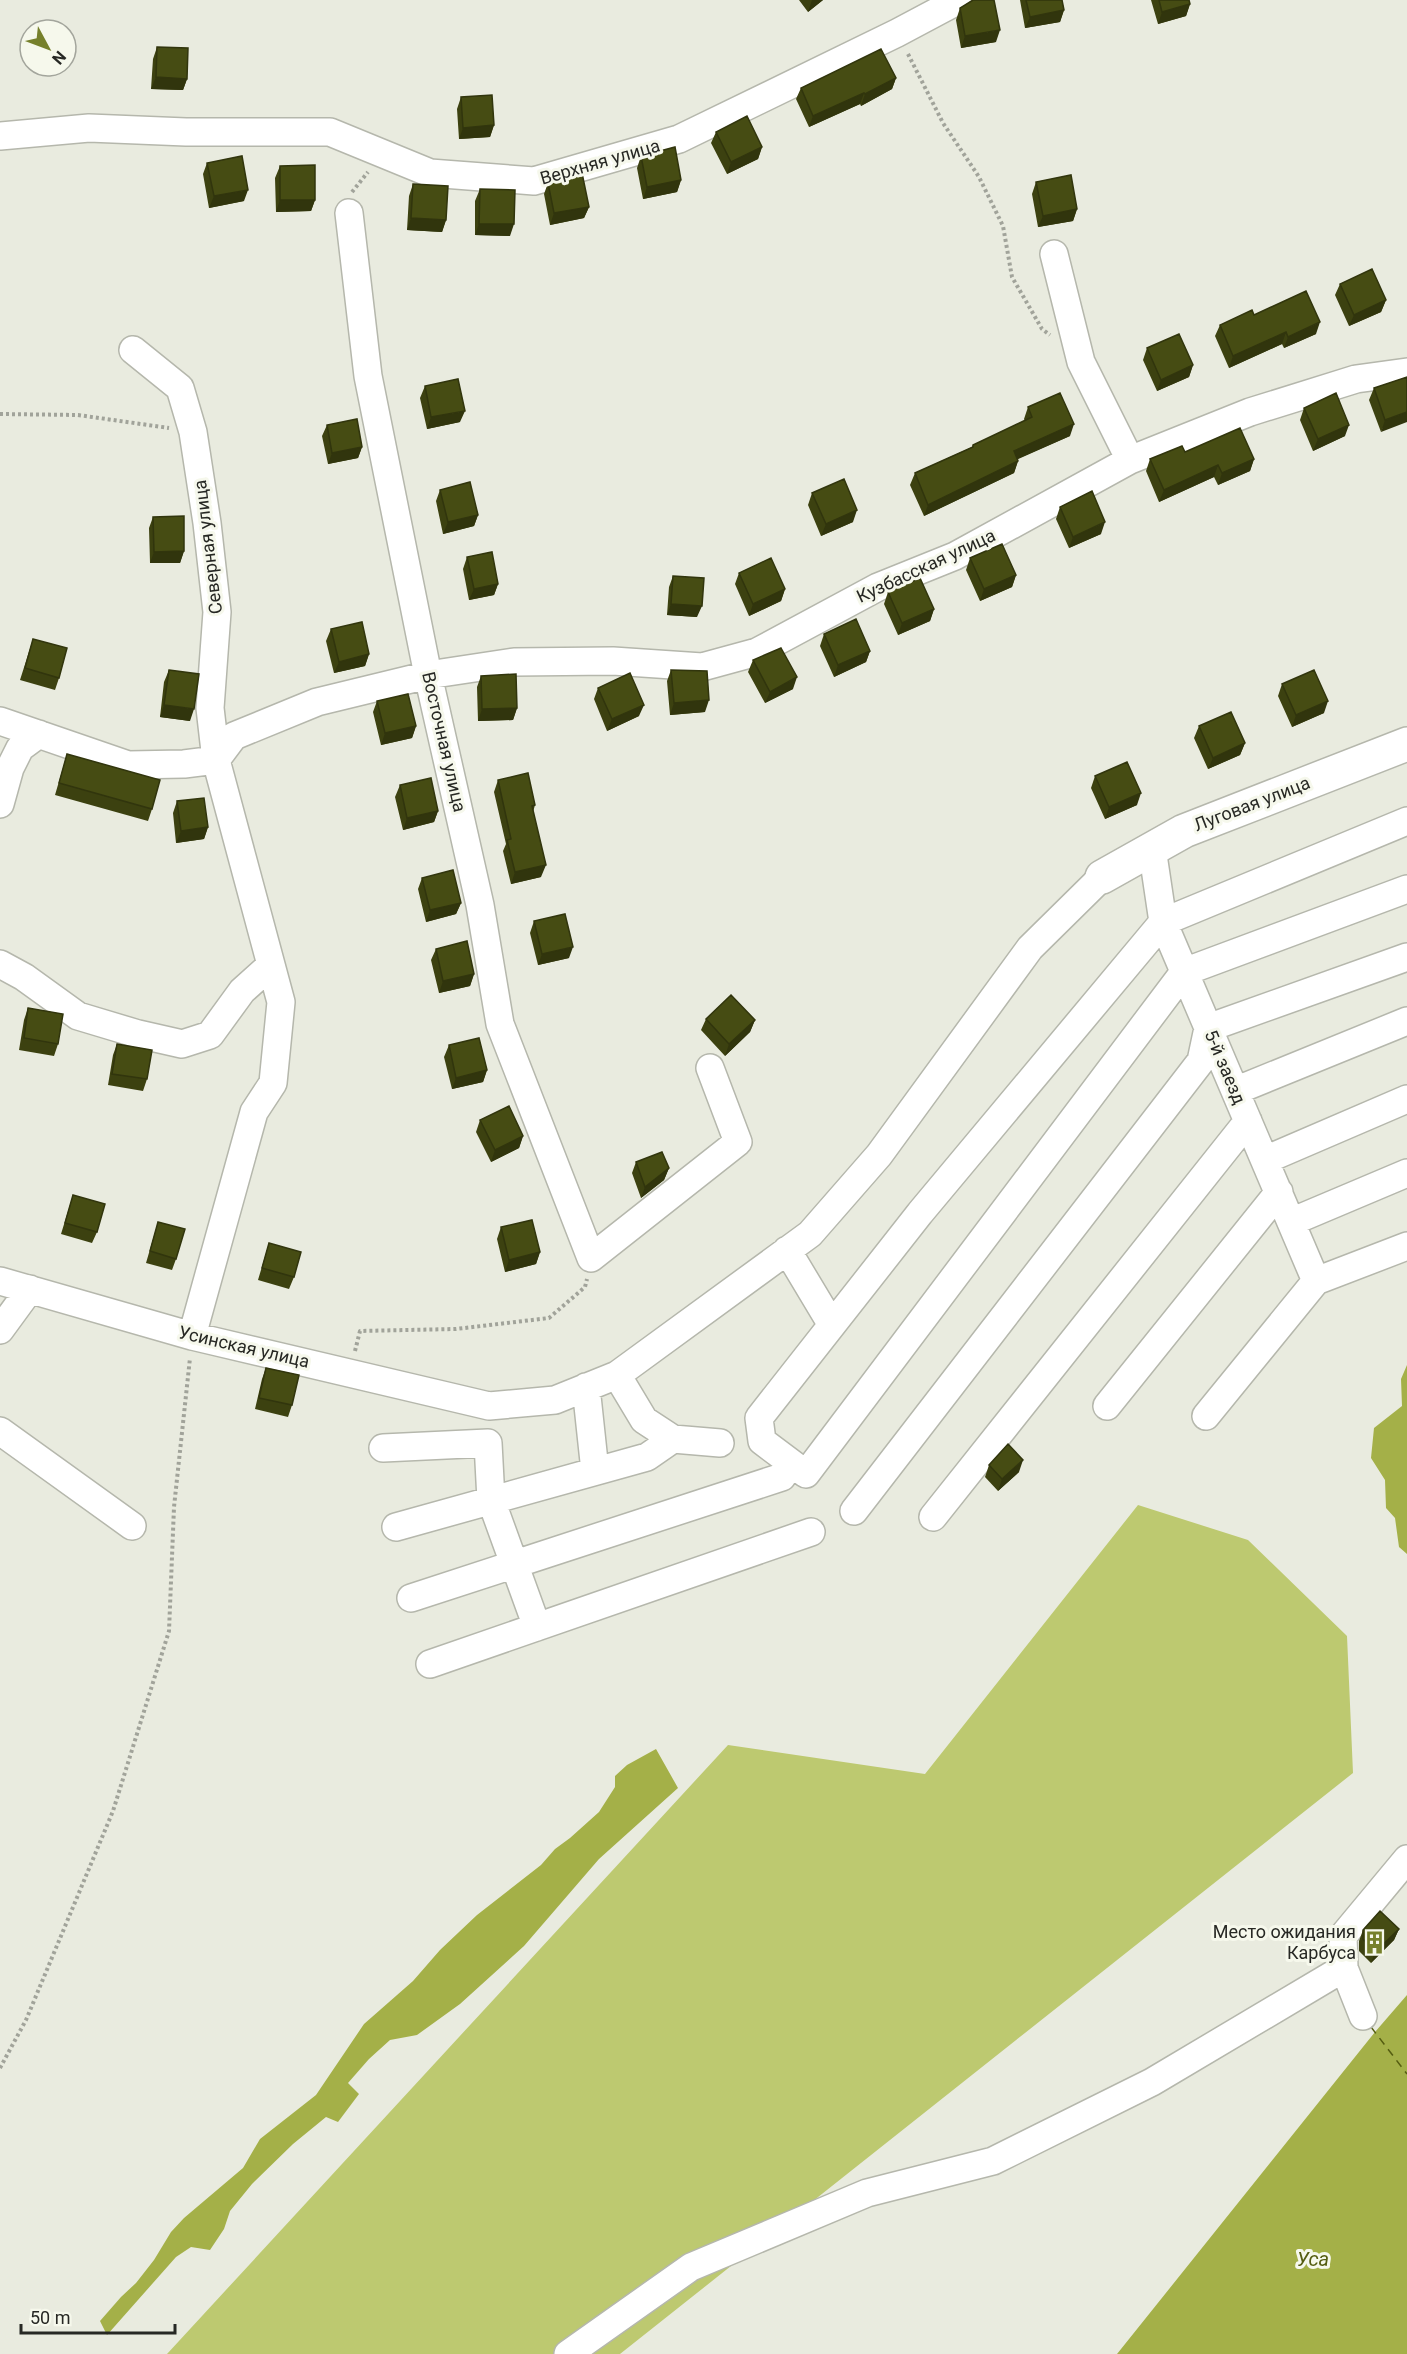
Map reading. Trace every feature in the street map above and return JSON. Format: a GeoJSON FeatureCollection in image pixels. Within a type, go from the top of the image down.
{"type":"FeatureCollection","features":[{"type":"Feature","properties":{"kind":"main road","name":"Луговая улица"},"geometry":{"type":"LineString","coordinates":[[1102,877],[1184,831],[1407,744]]}},
{"type":"Feature","properties":{"kind":"street","name":"Верхняя улица"},"geometry":{"type":"LineString","coordinates":[[0,136],[89,128],[186,132],[330,132],[430,173],[534,182],[679,139],[897,33],[959,0]]}},
{"type":"Feature","properties":{"kind":"street","name":"Восточная улица"},"geometry":{"type":"LineString","coordinates":[[349,213],[368,376],[428,675],[480,904],[500,1024],[591,1258]]}},
{"type":"Feature","properties":{"kind":"street"},"geometry":{"type":"LineString","coordinates":[[1054,254],[1080,357],[1130,460]]}},
{"type":"Feature","properties":{"kind":"street","name":"Северная улица"},"geometry":{"type":"LineString","coordinates":[[133,350],[180,388],[193,432],[218,612],[210,708],[216,760],[281,1002],[273,1083],[254,1112],[192,1336]]}},
{"type":"Feature","properties":{"kind":"street","name":"Кузбасская улица"},"geometry":{"type":"LineString","coordinates":[[216,760],[234,736],[317,702],[428,675],[514,662],[613,661],[702,668],[757,652],[878,587],[955,556],[1130,460],[1250,412],[1356,379],[1407,372]]}},
{"type":"Feature","properties":{"kind":"street"},"geometry":{"type":"LineString","coordinates":[[0,722],[129,765],[184,764],[216,760]]}},
{"type":"Feature","properties":{"kind":"street"},"geometry":{"type":"LineString","coordinates":[[0,804],[10,768],[20,747],[39,734]]}},
{"type":"Feature","properties":{"kind":"street"},"geometry":{"type":"LineString","coordinates":[[1407,820],[1163,922],[927,1204],[759,1418],[762,1441],[806,1474],[1184,972],[1407,889]]}},
{"type":"Feature","properties":{"kind":"street","name":"5-й заезд"},"geometry":{"type":"LineString","coordinates":[[1152,848],[1163,922],[1316,1281]]}},
{"type":"Feature","properties":{"kind":"street","name":"Усинская улица"},"geometry":{"type":"LineString","coordinates":[[0,1281],[192,1336],[489,1406],[555,1400],[617,1375],[810,1234],[879,1155],[1030,948],[1102,877]]}},
{"type":"Feature","properties":{"kind":"street"},"geometry":{"type":"LineString","coordinates":[[854,1512],[1201,1061],[1208,1028],[1407,957]]}},
{"type":"Feature","properties":{"kind":"street"},"geometry":{"type":"LineString","coordinates":[[0,964],[24,977],[78,1016],[182,1044],[210,1035],[242,991],[271,964]]}},
{"type":"Feature","properties":{"kind":"street"},"geometry":{"type":"LineString","coordinates":[[1235,1091],[1407,1021]]}},
{"type":"Feature","properties":{"kind":"street"},"geometry":{"type":"LineString","coordinates":[[591,1258],[738,1142],[710,1068]]}},
{"type":"Feature","properties":{"kind":"street"},"geometry":{"type":"LineString","coordinates":[[1265,1160],[1407,1099]]}},
{"type":"Feature","properties":{"kind":"street"},"geometry":{"type":"LineString","coordinates":[[933,1517],[1248,1121]]}},
{"type":"Feature","properties":{"kind":"street"},"geometry":{"type":"LineString","coordinates":[[1292,1222],[1407,1173]]}},
{"type":"Feature","properties":{"kind":"street"},"geometry":{"type":"LineString","coordinates":[[1107,1406],[1279,1192]]}},
{"type":"Feature","properties":{"kind":"street"},"geometry":{"type":"LineString","coordinates":[[1206,1416],[1316,1281],[1407,1246]]}},
{"type":"Feature","properties":{"kind":"street"},"geometry":{"type":"LineString","coordinates":[[788,1250],[832,1325]]}},
{"type":"Feature","properties":{"kind":"street"},"geometry":{"type":"LineString","coordinates":[[0,1330],[30,1289]]}},
{"type":"Feature","properties":{"kind":"street"},"geometry":{"type":"LineString","coordinates":[[617,1375],[644,1420],[673,1440],[720,1443]]}},
{"type":"Feature","properties":{"kind":"street"},"geometry":{"type":"LineString","coordinates":[[586,1387],[595,1472]]}},
{"type":"Feature","properties":{"kind":"street"},"geometry":{"type":"LineString","coordinates":[[0,1431],[132,1526]]}},
{"type":"Feature","properties":{"kind":"street"},"geometry":{"type":"LineString","coordinates":[[396,1527],[647,1457],[673,1440]]}},
{"type":"Feature","properties":{"kind":"street"},"geometry":{"type":"LineString","coordinates":[[383,1448],[488,1443],[491,1500],[537,1627]]}},
{"type":"Feature","properties":{"kind":"street"},"geometry":{"type":"LineString","coordinates":[[411,1598],[782,1477]]}},
{"type":"Feature","properties":{"kind":"street"},"geometry":{"type":"LineString","coordinates":[[430,1664],[811,1532]]}},
{"type":"Feature","properties":{"kind":"street"},"geometry":{"type":"LineString","coordinates":[[1363,2016],[1344,1968],[1343,1936],[1407,1859]]}},
{"type":"Feature","properties":{"kind":"street"},"geometry":{"type":"LineString","coordinates":[[568,2354],[691,2267],[867,2193],[993,2161],[1152,2082],[1344,1968]]}},
{"type":"Feature","properties":{"kind":"path"},"geometry":{"type":"LineString","coordinates":[[897,33],[943,123],[979,177],[1003,226],[1012,277],[1042,329],[1080,357]]}},
{"type":"Feature","properties":{"kind":"path"},"geometry":{"type":"LineString","coordinates":[[349,213],[350,193],[370,171]]}},
{"type":"Feature","properties":{"kind":"path"},"geometry":{"type":"LineString","coordinates":[[0,414],[78,415],[193,432]]}},
{"type":"Feature","properties":{"kind":"path"},"geometry":{"type":"LineString","coordinates":[[349,1372],[360,1331],[456,1329],[549,1318],[585,1287],[591,1258]]}},
{"type":"Feature","properties":{"kind":"path"},"geometry":{"type":"LineString","coordinates":[[0,2068],[26,2020],[113,1811],[169,1631],[174,1507],[192,1336]]}},
{"type":"Feature","properties":{"kind":"shaded area"},"geometry":{"type":"Polygon","coordinates":[[[1138,1505],[1248,1540],[1347,1636],[1353,1773],[620,2354],[167,2354],[728,1745],[925,1774],[1138,1505]]]}},
{"type":"Feature","properties":{"kind":"water"},"geometry":{"type":"Polygon","coordinates":[[[1407,1365],[1407,1554],[1399,1547],[1395,1518],[1386,1508],[1385,1480],[1371,1458],[1374,1428],[1402,1406],[1401,1379],[1407,1365]]]}},
{"type":"Feature","properties":{"kind":"water"},"geometry":{"type":"Polygon","coordinates":[[[656,1749],[678,1788],[599,1859],[524,1946],[460,2004],[417,2035],[390,2040],[369,2059],[348,2083],[359,2094],[338,2122],[326,2117],[293,2144],[252,2184],[230,2211],[224,2229],[210,2250],[191,2247],[176,2257],[107,2335],[100,2321],[136,2283],[154,2260],[171,2232],[184,2218],[243,2168],[260,2139],[316,2095],[364,2024],[413,1981],[440,1950],[477,1915],[541,1865],[555,1849],[599,1812],[615,1787],[615,1776],[627,1765],[656,1749]]]}},
{"type":"Feature","properties":{"kind":"water","name":"Уса"},"geometry":{"type":"Polygon","coordinates":[[[1407,1995],[1407,2354],[1117,2354],[1375,2032],[1407,1995]]]}},
{"type":"Feature","properties":{"kind":"building"},"geometry":{"type":"Polygon","coordinates":[[[973,0],[994,0],[1000,30],[965,36],[960,8],[973,0]]]}},
{"type":"Feature","properties":{"kind":"building"},"geometry":{"type":"Polygon","coordinates":[[[1026,0],[1062,0],[1064,10],[1030,17],[1026,0]]]}},
{"type":"Feature","properties":{"kind":"building"},"geometry":{"type":"Polygon","coordinates":[[[1159,0],[1189,0],[1190,4],[1162,12],[1159,0]]]}},
{"type":"Feature","properties":{"kind":"building"},"geometry":{"type":"Polygon","coordinates":[[[157,47],[188,48],[187,79],[156,77],[157,47]]]}},
{"type":"Feature","properties":{"kind":"building"},"geometry":{"type":"Polygon","coordinates":[[[881,49],[896,78],[813,116],[801,88],[881,49]]]}},
{"type":"Feature","properties":{"kind":"building"},"geometry":{"type":"Polygon","coordinates":[[[492,95],[494,125],[463,128],[461,97],[492,95]]]}},
{"type":"Feature","properties":{"kind":"building"},"geometry":{"type":"Polygon","coordinates":[[[747,116],[762,147],[731,162],[716,132],[747,116]]]}},
{"type":"Feature","properties":{"kind":"building"},"geometry":{"type":"Polygon","coordinates":[[[675,147],[681,180],[647,187],[641,156],[675,147]]]}},
{"type":"Feature","properties":{"kind":"building"},"geometry":{"type":"Polygon","coordinates":[[[242,156],[248,190],[214,196],[207,163],[242,156]]]}},
{"type":"Feature","properties":{"kind":"building"},"geometry":{"type":"Polygon","coordinates":[[[315,165],[315,200],[280,200],[280,166],[315,165]]]}},
{"type":"Feature","properties":{"kind":"building"},"geometry":{"type":"Polygon","coordinates":[[[582,173],[589,207],[554,213],[548,183],[582,173]]]}},
{"type":"Feature","properties":{"kind":"building"},"geometry":{"type":"Polygon","coordinates":[[[1071,175],[1077,209],[1043,216],[1036,182],[1071,175]]]}},
{"type":"Feature","properties":{"kind":"building"},"geometry":{"type":"Polygon","coordinates":[[[413,184],[448,186],[446,220],[411,218],[413,184]]]}},
{"type":"Feature","properties":{"kind":"building"},"geometry":{"type":"Polygon","coordinates":[[[480,189],[515,190],[514,224],[479,224],[480,189]]]}},
{"type":"Feature","properties":{"kind":"building"},"geometry":{"type":"Polygon","coordinates":[[[1372,269],[1386,300],[1354,315],[1340,284],[1372,269]]]}},
{"type":"Feature","properties":{"kind":"building"},"geometry":{"type":"Polygon","coordinates":[[[1306,291],[1320,322],[1288,337],[1286,332],[1233,356],[1220,325],[1252,310],[1254,315],[1306,291]]]}},
{"type":"Feature","properties":{"kind":"building"},"geometry":{"type":"Polygon","coordinates":[[[1179,334],[1193,365],[1161,380],[1147,348],[1179,334]]]}},
{"type":"Feature","properties":{"kind":"building"},"geometry":{"type":"Polygon","coordinates":[[[1407,377],[1407,412],[1385,420],[1374,388],[1407,377]]]}},
{"type":"Feature","properties":{"kind":"building"},"geometry":{"type":"Polygon","coordinates":[[[458,379],[465,411],[431,417],[425,386],[458,379]]]}},
{"type":"Feature","properties":{"kind":"building"},"geometry":{"type":"Polygon","coordinates":[[[1060,393],[1074,424],[1014,451],[1018,461],[928,505],[915,473],[1032,417],[1028,407],[1060,393]]]}},
{"type":"Feature","properties":{"kind":"building"},"geometry":{"type":"Polygon","coordinates":[[[1336,393],[1349,425],[1318,439],[1304,408],[1336,393]]]}},
{"type":"Feature","properties":{"kind":"building"},"geometry":{"type":"Polygon","coordinates":[[[357,419],[362,447],[332,453],[327,425],[357,419]]]}},
{"type":"Feature","properties":{"kind":"building"},"geometry":{"type":"Polygon","coordinates":[[[1240,428],[1254,459],[1222,473],[1218,465],[1164,490],[1150,459],[1182,446],[1185,452],[1240,428]]]}},
{"type":"Feature","properties":{"kind":"building"},"geometry":{"type":"Polygon","coordinates":[[[844,479],[857,510],[826,524],[812,493],[844,479]]]}},
{"type":"Feature","properties":{"kind":"building"},"geometry":{"type":"Polygon","coordinates":[[[470,482],[478,515],[448,522],[440,490],[470,482]]]}},
{"type":"Feature","properties":{"kind":"building"},"geometry":{"type":"Polygon","coordinates":[[[1092,491],[1105,522],[1073,537],[1060,507],[1092,491]]]}},
{"type":"Feature","properties":{"kind":"building"},"geometry":{"type":"Polygon","coordinates":[[[184,516],[184,551],[154,552],[153,517],[184,516]]]}},
{"type":"Feature","properties":{"kind":"building"},"geometry":{"type":"Polygon","coordinates":[[[1002,544],[1016,575],[984,589],[970,558],[1002,544]]]}},
{"type":"Feature","properties":{"kind":"building"},"geometry":{"type":"Polygon","coordinates":[[[492,552],[498,584],[474,589],[467,557],[492,552]]]}},
{"type":"Feature","properties":{"kind":"building"},"geometry":{"type":"Polygon","coordinates":[[[771,558],[785,589],[753,604],[739,573],[771,558]]]}},
{"type":"Feature","properties":{"kind":"building"},"geometry":{"type":"Polygon","coordinates":[[[673,576],[704,578],[702,606],[671,604],[673,576]]]}},
{"type":"Feature","properties":{"kind":"building"},"geometry":{"type":"Polygon","coordinates":[[[920,578],[934,609],[902,623],[888,592],[920,578]]]}},
{"type":"Feature","properties":{"kind":"building"},"geometry":{"type":"Polygon","coordinates":[[[856,619],[870,651],[838,665],[824,634],[856,619]]]}},
{"type":"Feature","properties":{"kind":"building"},"geometry":{"type":"Polygon","coordinates":[[[362,622],[369,654],[339,662],[331,629],[362,622]]]}},
{"type":"Feature","properties":{"kind":"building"},"geometry":{"type":"Polygon","coordinates":[[[33,639],[67,648],[59,678],[25,668],[33,639]]]}},
{"type":"Feature","properties":{"kind":"building"},"geometry":{"type":"Polygon","coordinates":[[[781,648],[797,677],[770,692],[753,660],[781,648]]]}},
{"type":"Feature","properties":{"kind":"building"},"geometry":{"type":"Polygon","coordinates":[[[169,670],[199,674],[194,709],[164,705],[169,670]]]}},
{"type":"Feature","properties":{"kind":"building"},"geometry":{"type":"Polygon","coordinates":[[[671,670],[707,671],[709,700],[674,703],[671,670]]]}},
{"type":"Feature","properties":{"kind":"building"},"geometry":{"type":"Polygon","coordinates":[[[1314,670],[1328,701],[1296,715],[1282,684],[1314,670]]]}},
{"type":"Feature","properties":{"kind":"building"},"geometry":{"type":"Polygon","coordinates":[[[630,673],[644,705],[612,719],[598,688],[630,673]]]}},
{"type":"Feature","properties":{"kind":"building"},"geometry":{"type":"Polygon","coordinates":[[[516,674],[517,708],[482,709],[481,676],[516,674]]]}},
{"type":"Feature","properties":{"kind":"building"},"geometry":{"type":"Polygon","coordinates":[[[408,694],[416,726],[385,733],[377,701],[408,694]]]}},
{"type":"Feature","properties":{"kind":"building"},"geometry":{"type":"Polygon","coordinates":[[[1231,712],[1245,743],[1213,758],[1199,726],[1231,712]]]}},
{"type":"Feature","properties":{"kind":"building"},"geometry":{"type":"Polygon","coordinates":[[[67,754],[160,780],[152,809],[59,783],[67,754]]]}},
{"type":"Feature","properties":{"kind":"building"},"geometry":{"type":"Polygon","coordinates":[[[1127,762],[1141,793],[1109,807],[1095,776],[1127,762]]]}},
{"type":"Feature","properties":{"kind":"building"},"geometry":{"type":"Polygon","coordinates":[[[528,773],[535,805],[532,806],[546,865],[515,872],[507,840],[511,839],[498,780],[528,773]]]}},
{"type":"Feature","properties":{"kind":"building"},"geometry":{"type":"Polygon","coordinates":[[[431,778],[438,811],[407,818],[400,785],[431,778]]]}},
{"type":"Feature","properties":{"kind":"building"},"geometry":{"type":"Polygon","coordinates":[[[204,798],[208,827],[181,831],[177,801],[204,798]]]}},
{"type":"Feature","properties":{"kind":"building"},"geometry":{"type":"Polygon","coordinates":[[[453,870],[461,903],[430,910],[422,878],[453,870]]]}},
{"type":"Feature","properties":{"kind":"building"},"geometry":{"type":"Polygon","coordinates":[[[565,914],[573,947],[542,954],[534,921],[565,914]]]}},
{"type":"Feature","properties":{"kind":"building"},"geometry":{"type":"Polygon","coordinates":[[[467,941],[474,974],[443,981],[436,949],[467,941]]]}},
{"type":"Feature","properties":{"kind":"building"},"geometry":{"type":"Polygon","coordinates":[[[731,995],[755,1020],[729,1044],[706,1019],[731,995]]]}},
{"type":"Feature","properties":{"kind":"building"},"geometry":{"type":"Polygon","coordinates":[[[28,1008],[63,1014],[58,1044],[24,1038],[28,1008]]]}},
{"type":"Feature","properties":{"kind":"building"},"geometry":{"type":"Polygon","coordinates":[[[479,1038],[487,1070],[456,1078],[449,1045],[479,1038]]]}},
{"type":"Feature","properties":{"kind":"building"},"geometry":{"type":"Polygon","coordinates":[[[117,1044],[152,1050],[147,1079],[112,1074],[117,1044]]]}},
{"type":"Feature","properties":{"kind":"building"},"geometry":{"type":"Polygon","coordinates":[[[509,1106],[523,1136],[495,1150],[480,1120],[509,1106]]]}},
{"type":"Feature","properties":{"kind":"building"},"geometry":{"type":"Polygon","coordinates":[[[662,1152],[669,1168],[645,1187],[636,1162],[662,1152]]]}},
{"type":"Feature","properties":{"kind":"building"},"geometry":{"type":"Polygon","coordinates":[[[73,1195],[105,1204],[97,1232],[65,1223],[73,1195]]]}},
{"type":"Feature","properties":{"kind":"building"},"geometry":{"type":"Polygon","coordinates":[[[532,1220],[540,1252],[509,1260],[501,1227],[532,1220]]]}},
{"type":"Feature","properties":{"kind":"building"},"geometry":{"type":"Polygon","coordinates":[[[158,1222],[185,1229],[176,1259],[150,1251],[158,1222]]]}},
{"type":"Feature","properties":{"kind":"building"},"geometry":{"type":"Polygon","coordinates":[[[269,1243],[301,1252],[294,1277],[262,1268],[269,1243]]]}},
{"type":"Feature","properties":{"kind":"building"},"geometry":{"type":"Polygon","coordinates":[[[266,1368],[299,1375],[292,1405],[259,1398],[266,1368]]]}},
{"type":"Feature","properties":{"kind":"building"},"geometry":{"type":"Polygon","coordinates":[[[1008,1444],[1023,1460],[1002,1479],[989,1465],[1008,1444]]]}},
{"type":"Feature","properties":{"kind":"building"},"geometry":{"type":"Polygon","coordinates":[[[1380,1911],[1399,1929],[1375,1952],[1363,1939],[1363,1930],[1380,1911]]]}},
{"type":"Feature","properties":{"kind":"ferry route"},"geometry":{"type":"LineString","coordinates":[[1371,2027],[1407,2074]]}},
{"type":"Feature","properties":{"kind":"place","name":"Место ожидания Карбуса"},"geometry":{"type":"Point","coordinates":[1374,1942]}}]}
